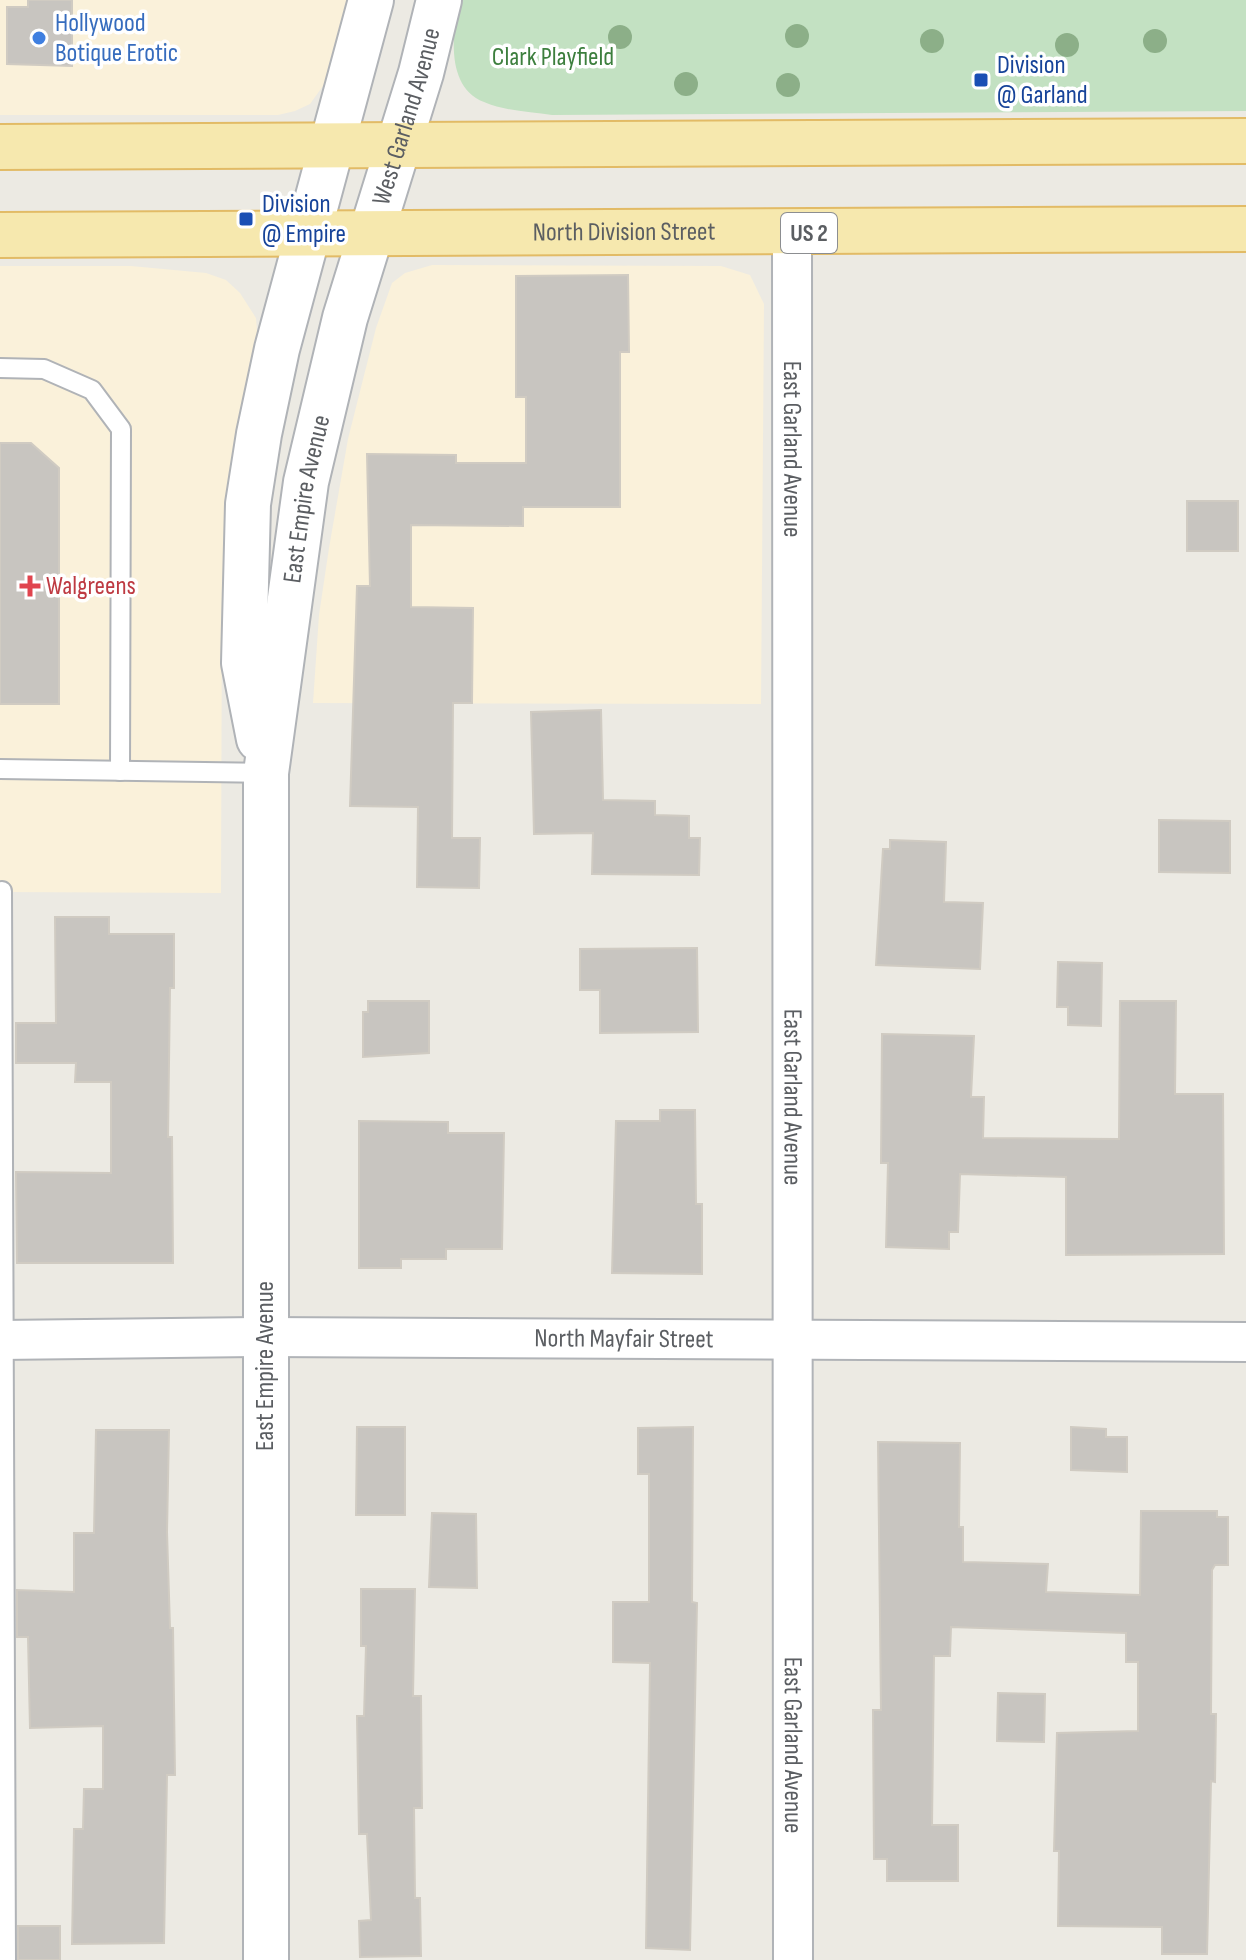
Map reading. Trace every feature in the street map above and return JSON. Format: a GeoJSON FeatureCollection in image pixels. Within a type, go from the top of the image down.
{"type":"FeatureCollection","features":[{"type":"Feature","properties":{"kind":"main road"},"geometry":{"type":"LineString","coordinates":[[0,147],[1246,141]]}},
{"type":"Feature","properties":{"kind":"main road","name":"North Division Street"},"geometry":{"type":"LineString","coordinates":[[0,235],[1246,229]]}},
{"type":"Feature","properties":{"kind":"street"},"geometry":{"type":"LineString","coordinates":[[308,232],[354,74],[371,0]]}},
{"type":"Feature","properties":{"kind":"street","name":"West Garland Avenue"},"geometry":{"type":"LineString","coordinates":[[371,232],[439,0]]}},
{"type":"Feature","properties":{"kind":"street","name":"East Empire Avenue"},"geometry":{"type":"LineString","coordinates":[[266,773],[244,663],[248,504],[274,363],[308,232]]}},
{"type":"Feature","properties":{"kind":"street","name":"East Empire Avenue"},"geometry":{"type":"LineString","coordinates":[[266,1960],[266,773],[306,482],[337,346],[371,232]]}},
{"type":"Feature","properties":{"kind":"street","name":"East Garland Avenue"},"geometry":{"type":"LineString","coordinates":[[792,233],[793,1960]]}},
{"type":"Feature","properties":{"kind":"street","name":"North Mayfair Street"},"geometry":{"type":"LineString","coordinates":[[3,1340],[264,1337],[1246,1342]]}},
{"type":"Feature","properties":{"kind":"lane"},"geometry":{"type":"LineString","coordinates":[[0,368],[44,369],[92,390],[121,429],[120,771]]}},
{"type":"Feature","properties":{"kind":"lane"},"geometry":{"type":"LineString","coordinates":[[0,769],[266,773]]}},
{"type":"Feature","properties":{"kind":"lane"},"geometry":{"type":"LineString","coordinates":[[2,891],[6,1960]]}},
{"type":"Feature","properties":{"kind":"shaded area"},"geometry":{"type":"Polygon","coordinates":[[[0,0],[348,0],[328,79],[310,104],[295,111],[278,115],[0,115],[0,0]]]}},
{"type":"Feature","properties":{"kind":"shaded area"},"geometry":{"type":"Polygon","coordinates":[[[432,265],[721,266],[750,275],[764,304],[761,704],[313,703],[319,615],[329,548],[348,439],[376,328],[392,283],[405,273],[432,265]]]}},
{"type":"Feature","properties":{"kind":"shaded area"},"geometry":{"type":"Polygon","coordinates":[[[0,266],[131,266],[206,273],[226,280],[240,293],[256,318],[258,344],[231,484],[222,588],[221,893],[0,892],[0,266]]]}},
{"type":"Feature","properties":{"kind":"green space","name":"Clark Playfield"},"geometry":{"type":"Polygon","coordinates":[[[460,0],[1246,0],[1246,111],[552,115],[518,111],[484,102],[471,95],[463,84],[454,57],[460,0]]]}},
{"type":"Feature","properties":{"kind":"building","name":"Hollywood Botique Erotic"},"geometry":{"type":"Polygon","coordinates":[[[28,0],[72,0],[72,66],[7,64],[7,7],[28,7],[28,0]]]}},
{"type":"Feature","properties":{"kind":"building"},"geometry":{"type":"Polygon","coordinates":[[[628,275],[629,352],[620,352],[620,507],[523,507],[523,526],[411,525],[411,607],[473,608],[472,703],[453,703],[452,838],[480,838],[479,888],[417,887],[418,807],[350,806],[357,586],[370,586],[367,454],[456,455],[456,463],[526,463],[526,397],[516,397],[516,276],[628,275]]]}},
{"type":"Feature","properties":{"kind":"building","name":"Walgreens"},"geometry":{"type":"Polygon","coordinates":[[[0,443],[31,443],[59,468],[59,704],[0,704],[0,443]]]}},
{"type":"Feature","properties":{"kind":"building"},"geometry":{"type":"Polygon","coordinates":[[[1187,501],[1238,501],[1238,551],[1187,551],[1187,501]]]}},
{"type":"Feature","properties":{"kind":"building"},"geometry":{"type":"Polygon","coordinates":[[[601,710],[603,800],[655,801],[655,815],[689,816],[689,838],[700,838],[699,875],[592,874],[593,833],[534,834],[531,712],[601,710]]]}},
{"type":"Feature","properties":{"kind":"building"},"geometry":{"type":"Polygon","coordinates":[[[1159,820],[1230,821],[1230,873],[1159,872],[1159,820]]]}},
{"type":"Feature","properties":{"kind":"building"},"geometry":{"type":"Polygon","coordinates":[[[890,840],[946,842],[944,902],[983,903],[980,969],[876,965],[883,849],[890,849],[890,840]]]}},
{"type":"Feature","properties":{"kind":"building"},"geometry":{"type":"Polygon","coordinates":[[[55,917],[109,917],[109,934],[174,934],[174,988],[170,988],[168,1137],[172,1137],[173,1263],[17,1263],[16,1172],[111,1173],[111,1082],[75,1082],[76,1063],[16,1063],[16,1023],[56,1023],[55,917]]]}},
{"type":"Feature","properties":{"kind":"building"},"geometry":{"type":"Polygon","coordinates":[[[697,948],[698,1032],[600,1033],[600,990],[580,990],[580,949],[697,948]]]}},
{"type":"Feature","properties":{"kind":"building"},"geometry":{"type":"Polygon","coordinates":[[[1058,962],[1102,963],[1101,1026],[1068,1025],[1068,1007],[1057,1007],[1058,962]]]}},
{"type":"Feature","properties":{"kind":"building"},"geometry":{"type":"Polygon","coordinates":[[[368,1001],[429,1001],[429,1053],[363,1057],[363,1012],[368,1012],[368,1001]]]}},
{"type":"Feature","properties":{"kind":"building"},"geometry":{"type":"Polygon","coordinates":[[[1120,1001],[1176,1001],[1175,1094],[1223,1094],[1224,1254],[1066,1255],[1066,1177],[960,1174],[958,1232],[949,1232],[949,1249],[886,1247],[888,1163],[881,1163],[882,1034],[974,1036],[971,1097],[984,1097],[983,1138],[1119,1139],[1120,1001]]]}},
{"type":"Feature","properties":{"kind":"building"},"geometry":{"type":"Polygon","coordinates":[[[660,1110],[695,1110],[696,1204],[702,1204],[702,1274],[612,1273],[616,1121],[660,1121],[660,1110]]]}},
{"type":"Feature","properties":{"kind":"building"},"geometry":{"type":"Polygon","coordinates":[[[359,1121],[448,1122],[448,1133],[504,1133],[502,1249],[446,1249],[446,1259],[401,1259],[401,1268],[359,1268],[359,1121]]]}},
{"type":"Feature","properties":{"kind":"building"},"geometry":{"type":"Polygon","coordinates":[[[357,1427],[405,1427],[405,1515],[356,1515],[357,1427]]]}},
{"type":"Feature","properties":{"kind":"building"},"geometry":{"type":"Polygon","coordinates":[[[693,1427],[692,1602],[697,1603],[690,1950],[646,1948],[650,1663],[613,1662],[613,1602],[649,1602],[649,1474],[638,1474],[638,1428],[693,1427]]]}},
{"type":"Feature","properties":{"kind":"building"},"geometry":{"type":"Polygon","coordinates":[[[1071,1427],[1106,1429],[1106,1437],[1127,1437],[1127,1472],[1071,1470],[1071,1427]]]}},
{"type":"Feature","properties":{"kind":"building"},"geometry":{"type":"Polygon","coordinates":[[[96,1430],[169,1430],[167,1532],[170,1628],[173,1628],[175,1775],[167,1775],[164,1943],[72,1944],[74,1829],[83,1829],[84,1789],[103,1789],[103,1726],[30,1728],[28,1637],[17,1637],[17,1590],[74,1592],[74,1533],[94,1533],[96,1430]]]}},
{"type":"Feature","properties":{"kind":"building"},"geometry":{"type":"Polygon","coordinates":[[[878,1442],[960,1443],[959,1527],[963,1527],[963,1562],[1048,1564],[1046,1592],[1140,1595],[1141,1511],[1217,1511],[1217,1517],[1228,1517],[1228,1565],[1215,1565],[1212,1570],[1211,1714],[1216,1714],[1215,1782],[1211,1781],[1207,1954],[1162,1954],[1162,1927],[1058,1926],[1059,1851],[1054,1851],[1057,1733],[1138,1731],[1138,1662],[1126,1662],[1126,1633],[951,1627],[950,1656],[934,1656],[932,1825],[958,1825],[958,1881],[887,1881],[887,1859],[874,1859],[873,1710],[881,1710],[878,1442]]]}},
{"type":"Feature","properties":{"kind":"building"},"geometry":{"type":"Polygon","coordinates":[[[432,1513],[476,1514],[477,1588],[429,1587],[432,1513]]]}},
{"type":"Feature","properties":{"kind":"building"},"geometry":{"type":"Polygon","coordinates":[[[361,1589],[415,1589],[413,1696],[421,1696],[422,1808],[414,1808],[415,1898],[420,1898],[421,1956],[360,1957],[359,1921],[371,1920],[367,1834],[359,1834],[357,1716],[364,1716],[366,1646],[361,1646],[361,1589]]]}},
{"type":"Feature","properties":{"kind":"building"},"geometry":{"type":"Polygon","coordinates":[[[998,1693],[1045,1694],[1044,1742],[997,1741],[998,1693]]]}},
{"type":"Feature","properties":{"kind":"building"},"geometry":{"type":"Polygon","coordinates":[[[18,1926],[60,1926],[60,1960],[18,1960],[18,1926]]]}},
{"type":"Feature","properties":{"kind":"place","name":"Hollywood Botique Erotic"},"geometry":{"type":"Point","coordinates":[39,38]}},
{"type":"Feature","properties":{"kind":"place","name":"Division @ Garland"},"geometry":{"type":"Point","coordinates":[981,80]}},
{"type":"Feature","properties":{"kind":"place","name":"Division @ Empire"},"geometry":{"type":"Point","coordinates":[246,219]}},
{"type":"Feature","properties":{"kind":"place","name":"Walgreens"},"geometry":{"type":"Point","coordinates":[30,586]}}]}
